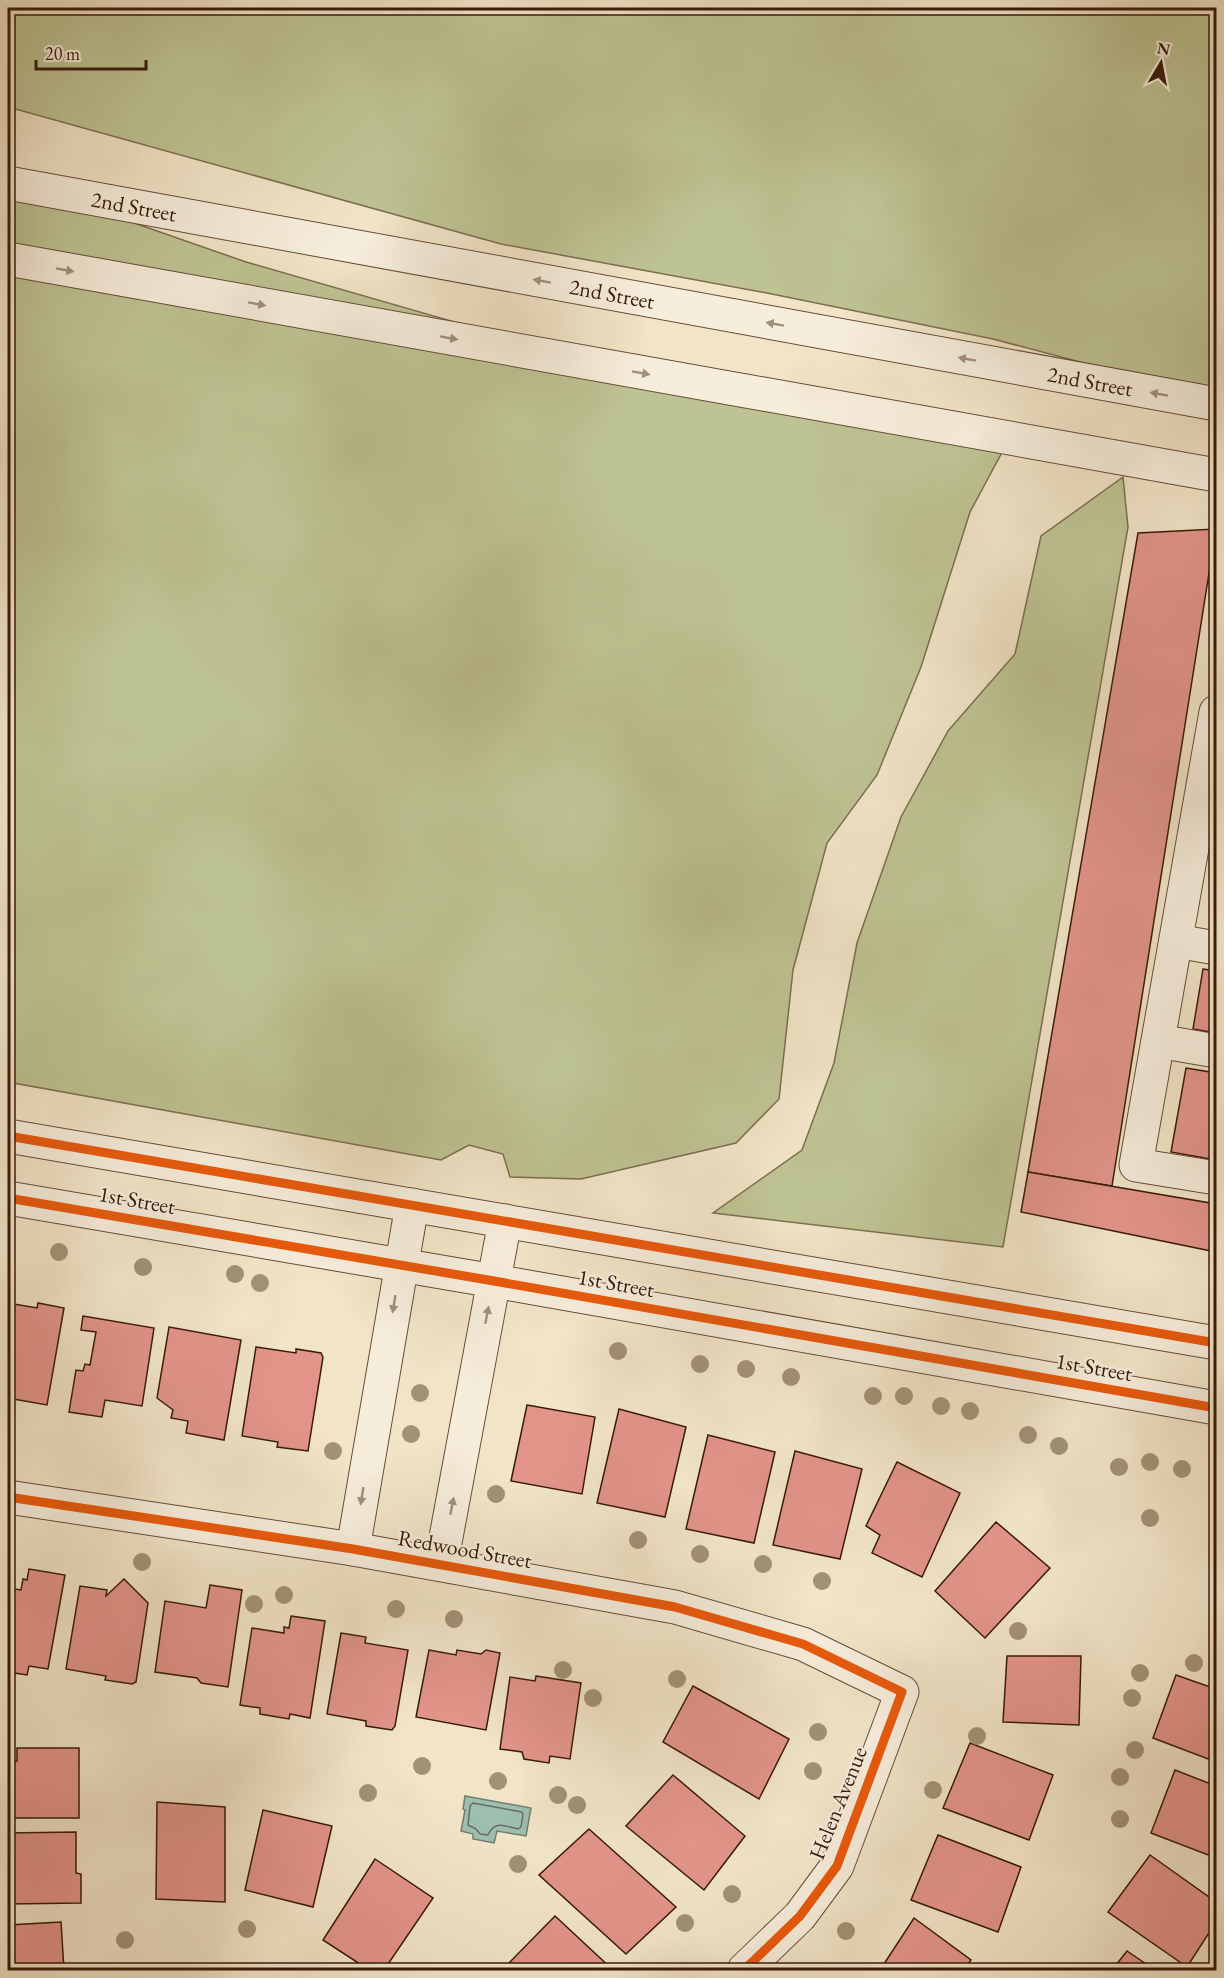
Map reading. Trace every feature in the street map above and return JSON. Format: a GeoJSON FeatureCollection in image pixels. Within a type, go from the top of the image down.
{"type":"FeatureCollection","features":[{"type":"Feature","properties":{"kind":"street","name":"2nd Street"},"geometry":{"type":"LineString","coordinates":[[8,183],[1216,404]]}},
{"type":"Feature","properties":{"kind":"street"},"geometry":{"type":"LineString","coordinates":[[8,259],[1216,475]]}},
{"type":"Feature","properties":{"kind":"street"},"geometry":{"type":"LineString","coordinates":[[1215,731],[1205,840],[1176,941],[1136,1165],[1216,1178]]}},
{"type":"Feature","properties":{"kind":"street"},"geometry":{"type":"LineString","coordinates":[[1176,941],[1216,948]]}},
{"type":"Feature","properties":{"kind":"street"},"geometry":{"type":"LineString","coordinates":[[1158,1041],[1216,1051]]}},
{"type":"Feature","properties":{"kind":"street","name":"1st Street"},"geometry":{"type":"LineString","coordinates":[[8,1136],[1216,1343]]}},
{"type":"Feature","properties":{"kind":"street","name":"1st Street"},"geometry":{"type":"LineString","coordinates":[[8,1198],[1216,1408]]}},
{"type":"Feature","properties":{"kind":"street"},"geometry":{"type":"LineString","coordinates":[[353,1549],[412,1205]]}},
{"type":"Feature","properties":{"kind":"street","name":"Redwood Street"},"geometry":{"type":"LineString","coordinates":[[441,1564],[505,1221]]}},
{"type":"Feature","properties":{"kind":"street","name":"Redwood Street"},"geometry":{"type":"LineString","coordinates":[[8,1497],[353,1549],[675,1607],[803,1644],[902,1692]]}},
{"type":"Feature","properties":{"kind":"street","name":"Helen Avenue"},"geometry":{"type":"LineString","coordinates":[[744,1971],[800,1916],[837,1866],[902,1692]]}},
{"type":"Feature","properties":{"kind":"shaded area"},"geometry":{"type":"Polygon","coordinates":[[[8,8],[1216,8],[1216,398],[993,339],[767,293],[501,244],[8,107],[8,8]]]}},
{"type":"Feature","properties":{"kind":"shaded area"},"geometry":{"type":"Polygon","coordinates":[[[8,179],[246,262],[538,346],[1007,443],[970,512],[921,667],[877,775],[827,843],[793,970],[779,1099],[736,1143],[581,1179],[510,1177],[503,1154],[469,1145],[441,1160],[8,1082],[8,179]]]}},
{"type":"Feature","properties":{"kind":"shaded area"},"geometry":{"type":"Polygon","coordinates":[[[1123,477],[1128,527],[1003,1247],[713,1213],[802,1150],[834,1063],[857,943],[901,817],[948,731],[1015,654],[1041,536],[1123,477]]]}},
{"type":"Feature","properties":{"kind":"water"},"geometry":{"type":"Polygon","coordinates":[[[465,1796],[531,1808],[526,1836],[497,1831],[494,1843],[473,1839],[473,1834],[461,1831],[465,1796]]]}},
{"type":"Feature","properties":{"kind":"building"},"geometry":{"type":"Polygon","coordinates":[[[1216,529],[1112,1186],[1028,1172],[1138,533],[1216,529]]]}},
{"type":"Feature","properties":{"kind":"building"},"geometry":{"type":"Polygon","coordinates":[[[1216,542],[1216,584],[1209,583],[1216,542]]]}},
{"type":"Feature","properties":{"kind":"building"},"geometry":{"type":"Polygon","coordinates":[[[1203,969],[1216,971],[1216,1033],[1193,1029],[1203,969]]]}},
{"type":"Feature","properties":{"kind":"building"},"geometry":{"type":"Polygon","coordinates":[[[1186,1068],[1216,1073],[1216,1160],[1171,1152],[1186,1068]]]}},
{"type":"Feature","properties":{"kind":"building"},"geometry":{"type":"Polygon","coordinates":[[[1028,1172],[1216,1204],[1216,1252],[1021,1212],[1028,1172]]]}},
{"type":"Feature","properties":{"kind":"building"},"geometry":{"type":"Polygon","coordinates":[[[8,1303],[37,1308],[38,1303],[64,1308],[47,1405],[8,1398],[8,1303]]]}},
{"type":"Feature","properties":{"kind":"building"},"geometry":{"type":"Polygon","coordinates":[[[83,1316],[154,1328],[142,1406],[105,1400],[102,1417],[69,1412],[76,1370],[83,1371],[85,1364],[90,1365],[96,1332],[81,1330],[83,1316]]]}},
{"type":"Feature","properties":{"kind":"building"},"geometry":{"type":"Polygon","coordinates":[[[169,1327],[241,1340],[224,1440],[186,1433],[188,1421],[171,1418],[173,1410],[157,1398],[169,1327]]]}},
{"type":"Feature","properties":{"kind":"building"},"geometry":{"type":"Polygon","coordinates":[[[256,1347],[296,1353],[296,1349],[321,1353],[323,1357],[308,1451],[277,1447],[278,1442],[242,1436],[256,1347]]]}},
{"type":"Feature","properties":{"kind":"building"},"geometry":{"type":"Polygon","coordinates":[[[527,1405],[595,1417],[582,1494],[511,1481],[527,1405]]]}},
{"type":"Feature","properties":{"kind":"building"},"geometry":{"type":"Polygon","coordinates":[[[619,1409],[686,1427],[665,1517],[597,1503],[619,1409]]]}},
{"type":"Feature","properties":{"kind":"building"},"geometry":{"type":"Polygon","coordinates":[[[708,1435],[775,1452],[754,1543],[686,1529],[708,1435]]]}},
{"type":"Feature","properties":{"kind":"building"},"geometry":{"type":"Polygon","coordinates":[[[795,1451],[862,1469],[840,1559],[773,1545],[795,1451]]]}},
{"type":"Feature","properties":{"kind":"building"},"geometry":{"type":"Polygon","coordinates":[[[897,1462],[960,1493],[922,1577],[872,1553],[880,1535],[866,1526],[897,1462]]]}},
{"type":"Feature","properties":{"kind":"building"},"geometry":{"type":"Polygon","coordinates":[[[996,1522],[1050,1568],[985,1638],[935,1591],[996,1522]]]}},
{"type":"Feature","properties":{"kind":"building"},"geometry":{"type":"Polygon","coordinates":[[[29,1569],[65,1575],[48,1669],[29,1666],[27,1675],[8,1672],[8,1588],[21,1590],[23,1579],[27,1580],[29,1569]]]}},
{"type":"Feature","properties":{"kind":"building"},"geometry":{"type":"Polygon","coordinates":[[[124,1579],[148,1603],[136,1682],[132,1684],[105,1680],[106,1676],[66,1669],[80,1586],[107,1590],[106,1596],[124,1579]]]}},
{"type":"Feature","properties":{"kind":"building"},"geometry":{"type":"Polygon","coordinates":[[[210,1585],[242,1590],[228,1687],[201,1683],[197,1678],[155,1672],[165,1601],[206,1608],[210,1585]]]}},
{"type":"Feature","properties":{"kind":"building"},"geometry":{"type":"Polygon","coordinates":[[[291,1616],[325,1621],[310,1718],[290,1714],[289,1719],[260,1714],[260,1708],[240,1705],[252,1628],[284,1633],[284,1627],[289,1628],[291,1616]]]}},
{"type":"Feature","properties":{"kind":"building"},"geometry":{"type":"Polygon","coordinates":[[[341,1633],[366,1637],[365,1643],[408,1650],[395,1726],[392,1730],[366,1726],[366,1721],[327,1714],[341,1633]]]}},
{"type":"Feature","properties":{"kind":"building"},"geometry":{"type":"Polygon","coordinates":[[[429,1650],[456,1655],[457,1650],[481,1654],[486,1650],[500,1653],[486,1730],[416,1717],[429,1650]]]}},
{"type":"Feature","properties":{"kind":"building"},"geometry":{"type":"Polygon","coordinates":[[[1007,1656],[1081,1656],[1079,1725],[1003,1722],[1007,1656]]]}},
{"type":"Feature","properties":{"kind":"building"},"geometry":{"type":"Polygon","coordinates":[[[1176,1675],[1216,1689],[1216,1762],[1153,1738],[1176,1675]]]}},
{"type":"Feature","properties":{"kind":"building"},"geometry":{"type":"Polygon","coordinates":[[[536,1676],[581,1683],[570,1759],[550,1756],[549,1763],[524,1759],[522,1752],[500,1749],[510,1677],[535,1681],[536,1676]]]}},
{"type":"Feature","properties":{"kind":"building"},"geometry":{"type":"Polygon","coordinates":[[[693,1686],[789,1739],[759,1799],[663,1742],[693,1686]]]}},
{"type":"Feature","properties":{"kind":"building"},"geometry":{"type":"Polygon","coordinates":[[[970,1743],[1053,1775],[1029,1840],[943,1808],[970,1743]]]}},
{"type":"Feature","properties":{"kind":"building"},"geometry":{"type":"Polygon","coordinates":[[[17,1748],[79,1748],[79,1818],[9,1818],[8,1761],[17,1761],[17,1748]]]}},
{"type":"Feature","properties":{"kind":"building"},"geometry":{"type":"Polygon","coordinates":[[[1175,1770],[1216,1786],[1216,1858],[1151,1833],[1175,1770]]]}},
{"type":"Feature","properties":{"kind":"building"},"geometry":{"type":"Polygon","coordinates":[[[673,1775],[745,1836],[704,1890],[626,1826],[673,1775]]]}},
{"type":"Feature","properties":{"kind":"building"},"geometry":{"type":"Polygon","coordinates":[[[157,1802],[225,1807],[225,1902],[156,1899],[157,1802]]]}},
{"type":"Feature","properties":{"kind":"building"},"geometry":{"type":"Polygon","coordinates":[[[263,1810],[332,1826],[313,1907],[245,1890],[263,1810]]]}},
{"type":"Feature","properties":{"kind":"building"},"geometry":{"type":"Polygon","coordinates":[[[589,1829],[676,1907],[626,1954],[539,1875],[589,1829]]]}},
{"type":"Feature","properties":{"kind":"building"},"geometry":{"type":"Polygon","coordinates":[[[76,1832],[76,1873],[81,1874],[81,1903],[8,1904],[8,1833],[76,1832]]]}},
{"type":"Feature","properties":{"kind":"building"},"geometry":{"type":"Polygon","coordinates":[[[938,1835],[1021,1867],[998,1932],[911,1900],[938,1835]]]}},
{"type":"Feature","properties":{"kind":"building"},"geometry":{"type":"Polygon","coordinates":[[[1150,1855],[1216,1902],[1216,1922],[1187,1967],[1108,1912],[1150,1855]]]}},
{"type":"Feature","properties":{"kind":"building"},"geometry":{"type":"Polygon","coordinates":[[[375,1859],[433,1898],[384,1970],[369,1970],[323,1940],[375,1859]]]}},
{"type":"Feature","properties":{"kind":"building"},"geometry":{"type":"Polygon","coordinates":[[[555,1916],[613,1970],[510,1970],[506,1966],[555,1916]]]}},
{"type":"Feature","properties":{"kind":"building"},"geometry":{"type":"Polygon","coordinates":[[[914,1918],[971,1960],[964,1970],[880,1970],[914,1918]]]}},
{"type":"Feature","properties":{"kind":"building"},"geometry":{"type":"Polygon","coordinates":[[[61,1922],[64,1970],[8,1970],[8,1925],[61,1922]]]}},
{"type":"Feature","properties":{"kind":"building"},"geometry":{"type":"Polygon","coordinates":[[[1127,1951],[1155,1970],[1112,1970],[1127,1951]]]}},
{"type":"Feature","properties":{"kind":"cycle path"},"geometry":{"type":"LineString","coordinates":[[8,1136],[1216,1343]]}},
{"type":"Feature","properties":{"kind":"cycle path"},"geometry":{"type":"LineString","coordinates":[[8,1198],[1216,1408]]}},
{"type":"Feature","properties":{"kind":"cycle path"},"geometry":{"type":"LineString","coordinates":[[8,1497],[353,1549],[675,1607],[803,1644],[902,1692],[837,1866],[800,1916],[744,1970]]}}]}
